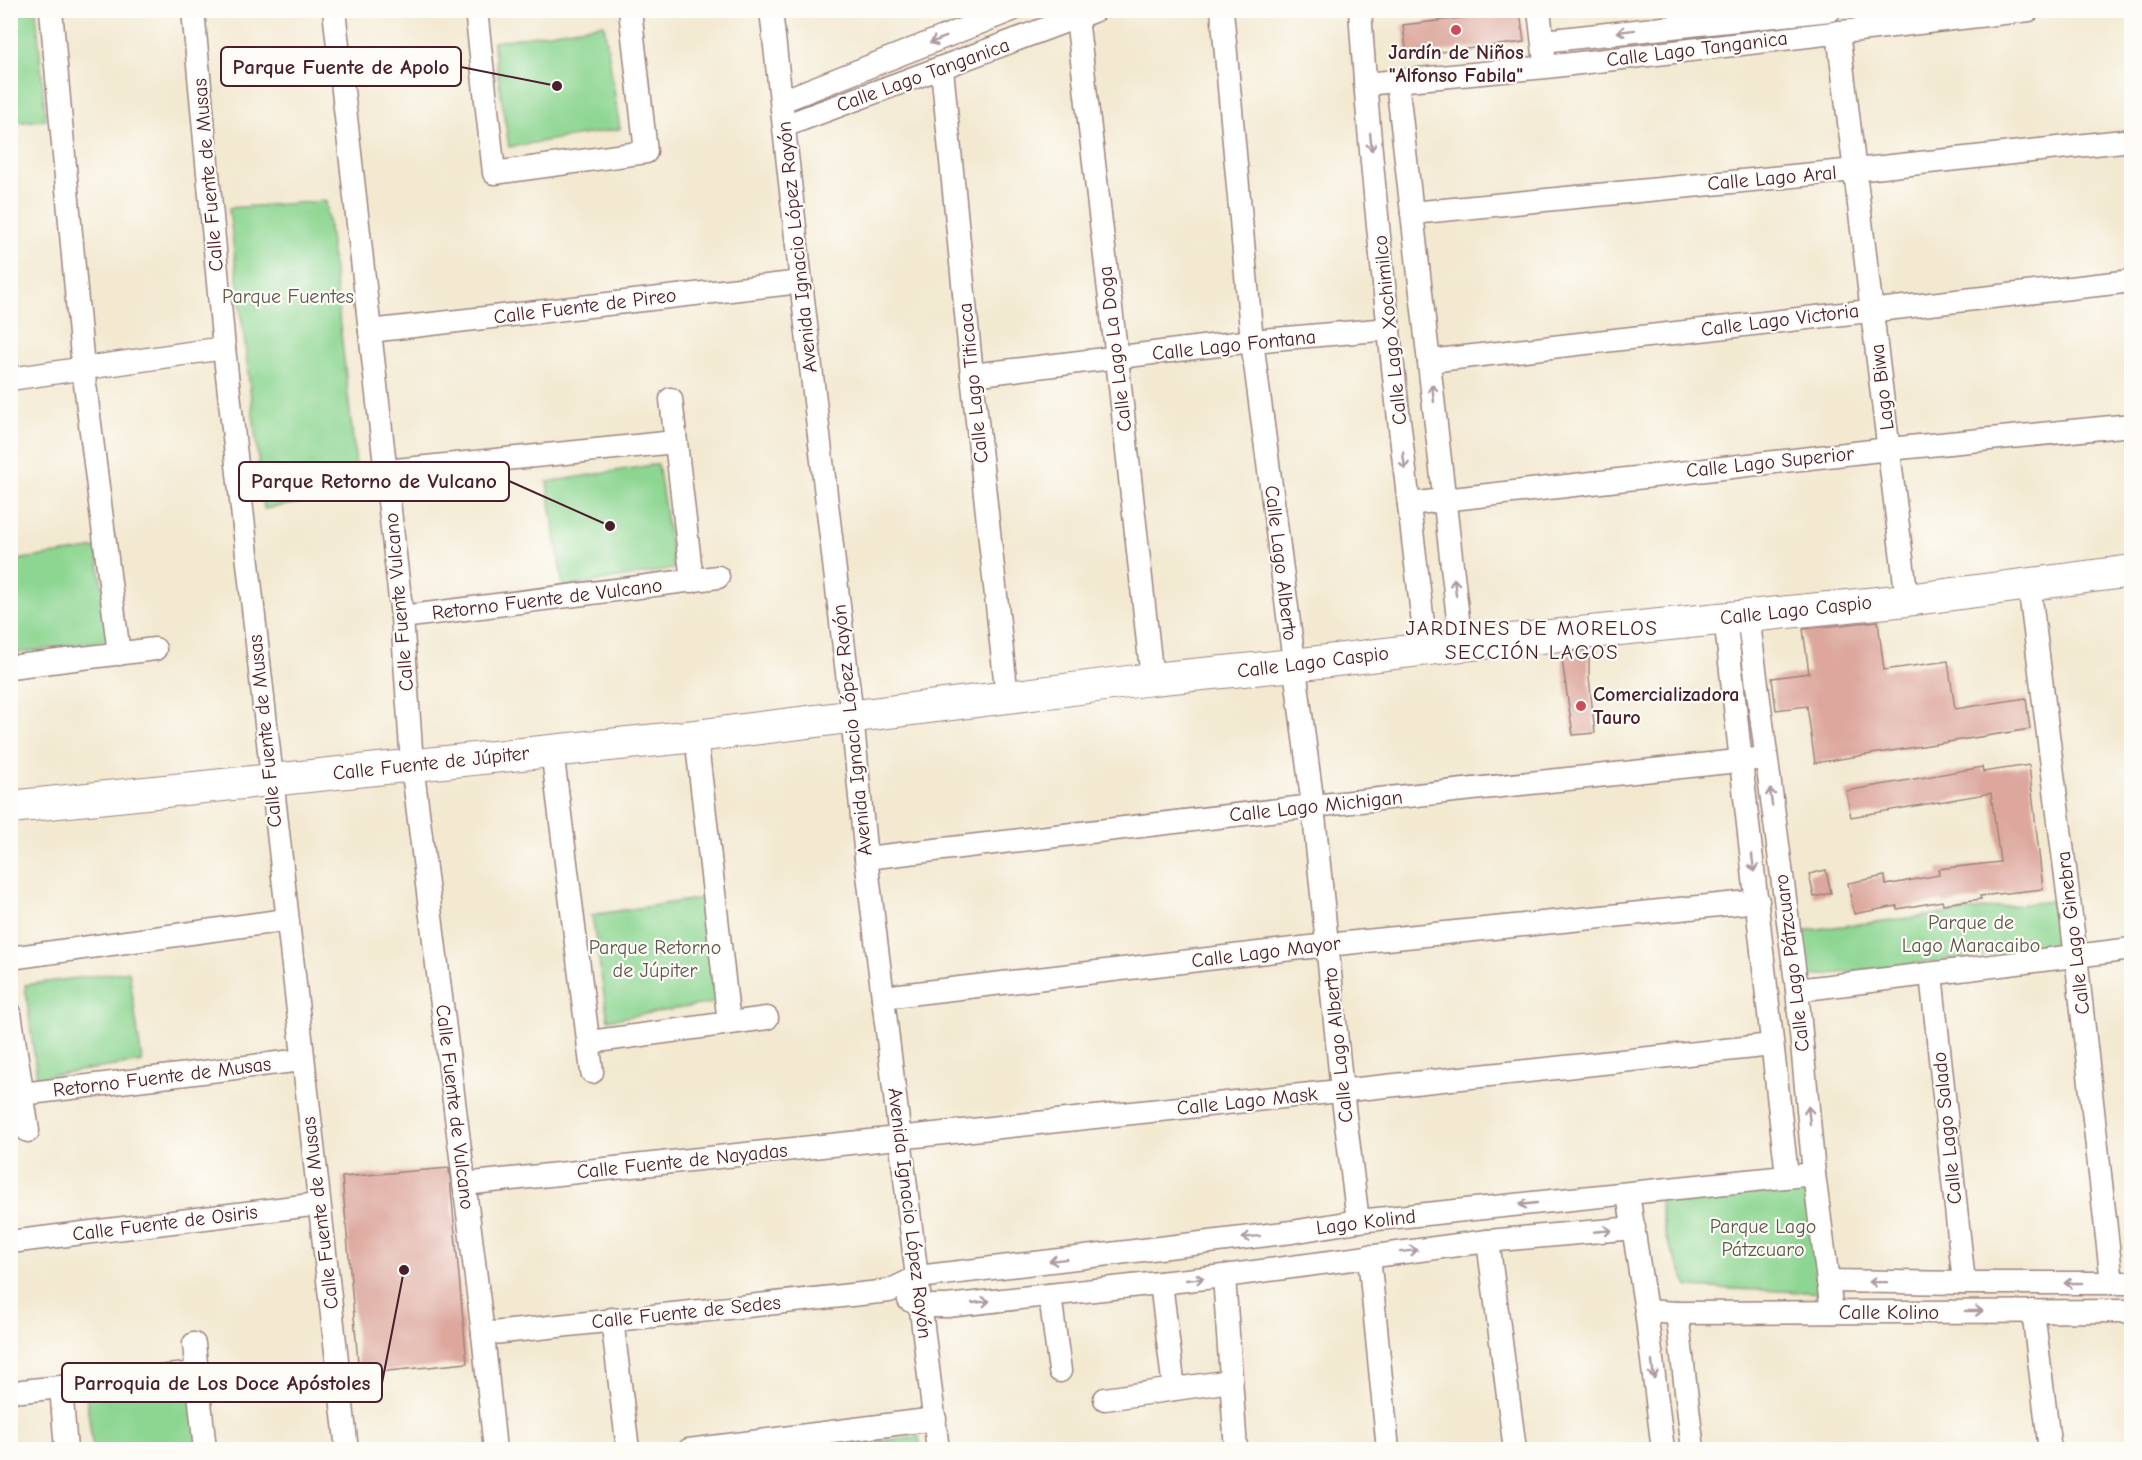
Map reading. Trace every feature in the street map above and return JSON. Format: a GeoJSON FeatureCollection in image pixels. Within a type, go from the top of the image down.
{"type":"FeatureCollection","features":[{"type":"Feature","properties":{"kind":"street"},"geometry":{"type":"LineString","coordinates":[[51,10],[83,368],[119,654]]}},
{"type":"Feature","properties":{"kind":"street","name":"Calle Fuente de Musas"},"geometry":{"type":"LineString","coordinates":[[193,10],[224,348],[286,920],[347,1449]]}},
{"type":"Feature","properties":{"kind":"street","name":"Calle Fuente Vulcano"},"geometry":{"type":"LineString","coordinates":[[334,10],[402,617],[412,765]]}},
{"type":"Feature","properties":{"kind":"street"},"geometry":{"type":"LineString","coordinates":[[476,10],[494,173],[646,152],[630,10]]}},
{"type":"Feature","properties":{"kind":"street","name":"Avenida Ignacio López Rayón"},"geometry":{"type":"LineString","coordinates":[[771,10],[852,716],[866,858],[938,1449]]}},
{"type":"Feature","properties":{"kind":"street","name":"Calle Lago Tanganica"},"geometry":{"type":"LineString","coordinates":[[782,101],[1012,10]]}},
{"type":"Feature","properties":{"kind":"street","name":"Calle Lago Alberto"},"geometry":{"type":"LineString","coordinates":[[1222,10],[1252,341],[1313,806],[1358,1221]]}},
{"type":"Feature","properties":{"kind":"street","name":"Calle Lago Xochimilco"},"geometry":{"type":"LineString","coordinates":[[1360,10],[1389,329],[1426,649]]}},
{"type":"Feature","properties":{"kind":"street"},"geometry":{"type":"LineString","coordinates":[[1539,10],[1546,67]]}},
{"type":"Feature","properties":{"kind":"street","name":"Calle Lago Tanganica"},"geometry":{"type":"LineString","coordinates":[[1365,84],[1546,67],[2029,10]]}},
{"type":"Feature","properties":{"kind":"street","name":"Calle Lago Tanganica"},"geometry":{"type":"LineString","coordinates":[[1543,41],[1680,18],[1828,11]]}},
{"type":"Feature","properties":{"kind":"street","name":"Calle Lago Tanganica"},"geometry":{"type":"LineString","coordinates":[[784,126],[942,69],[1040,20],[1086,14]]}},
{"type":"Feature","properties":{"kind":"street","name":"Calle Lago La Doga"},"geometry":{"type":"LineString","coordinates":[[1086,14],[1117,359],[1152,679]]}},
{"type":"Feature","properties":{"kind":"street","name":"Lago Biwa"},"geometry":{"type":"LineString","coordinates":[[1838,32],[1907,600]]}},
{"type":"Feature","properties":{"kind":"street","name":"Calle Lago Titicaca"},"geometry":{"type":"LineString","coordinates":[[942,69],[1007,697]]}},
{"type":"Feature","properties":{"kind":"street","name":"Calle Lago Xochimilco"},"geometry":{"type":"LineString","coordinates":[[1397,81],[1461,645]]}},
{"type":"Feature","properties":{"kind":"street","name":"Calle Lago Aral"},"geometry":{"type":"LineString","coordinates":[[1412,213],[1855,170],[2132,140]]}},
{"type":"Feature","properties":{"kind":"street","name":"Calle Lago Victoria"},"geometry":{"type":"LineString","coordinates":[[1429,361],[2132,281]]}},
{"type":"Feature","properties":{"kind":"street","name":"Calle Fuente de Pireo"},"geometry":{"type":"LineString","coordinates":[[370,331],[801,282]]}},
{"type":"Feature","properties":{"kind":"street","name":"Calle Lago Fontana"},"geometry":{"type":"LineString","coordinates":[[972,375],[1252,341],[1389,329]]}},
{"type":"Feature","properties":{"kind":"street"},"geometry":{"type":"LineString","coordinates":[[10,379],[224,348]]}},
{"type":"Feature","properties":{"kind":"street"},"geometry":{"type":"LineString","coordinates":[[671,399],[692,581]]}},
{"type":"Feature","properties":{"kind":"street","name":"Calle Lago Superior"},"geometry":{"type":"LineString","coordinates":[[1409,504],[1444,498],[2132,424]]}},
{"type":"Feature","properties":{"kind":"street"},"geometry":{"type":"LineString","coordinates":[[386,471],[675,442]]}},
{"type":"Feature","properties":{"kind":"street","name":"Calle Lago Caspio"},"geometry":{"type":"LineString","coordinates":[[852,716],[1152,679],[1461,645],[1907,600],[2132,571]]}},
{"type":"Feature","properties":{"kind":"street","name":"Retorno Fuente de Vulcano"},"geometry":{"type":"LineString","coordinates":[[402,617],[718,577]]}},
{"type":"Feature","properties":{"kind":"street","name":"Calle Lago Ginebra"},"geometry":{"type":"LineString","coordinates":[[2029,584],[2076,956],[2122,1282]]}},
{"type":"Feature","properties":{"kind":"street","name":"Calle Lago Pátzcuaro"},"geometry":{"type":"LineString","coordinates":[[1736,616],[1766,758],[1797,990],[1814,1174],[1832,1312]]}},
{"type":"Feature","properties":{"kind":"street","name":"Calle Lago Pátzcuaro"},"geometry":{"type":"LineString","coordinates":[[1736,616],[1741,760],[1788,1176]]}},
{"type":"Feature","properties":{"kind":"street"},"geometry":{"type":"LineString","coordinates":[[10,667],[155,650]]}},
{"type":"Feature","properties":{"kind":"street","name":"Calle Fuente de Júpiter"},"geometry":{"type":"LineString","coordinates":[[10,807],[271,782],[696,736],[852,716]]}},
{"type":"Feature","properties":{"kind":"street"},"geometry":{"type":"LineString","coordinates":[[696,736],[729,1023]]}},
{"type":"Feature","properties":{"kind":"street"},"geometry":{"type":"LineString","coordinates":[[552,750],[592,1072]]}},
{"type":"Feature","properties":{"kind":"street","name":"Calle Lago Michigan"},"geometry":{"type":"LineString","coordinates":[[866,858],[1313,806],[1766,758]]}},
{"type":"Feature","properties":{"kind":"street","name":"Calle Fuente de Vulcano"},"geometry":{"type":"LineString","coordinates":[[412,765],[483,1334],[495,1449]]}},
{"type":"Feature","properties":{"kind":"street"},"geometry":{"type":"LineString","coordinates":[[1750,834],[1775,831]]}},
{"type":"Feature","properties":{"kind":"street","name":"Calle Lago Mayor"},"geometry":{"type":"LineString","coordinates":[[883,997],[1327,945],[1758,900]]}},
{"type":"Feature","properties":{"kind":"street"},"geometry":{"type":"LineString","coordinates":[[10,958],[286,920]]}},
{"type":"Feature","properties":{"kind":"street"},"geometry":{"type":"LineString","coordinates":[[1797,990],[2132,949]]}},
{"type":"Feature","properties":{"kind":"street","name":"Calle Lago Salado"},"geometry":{"type":"LineString","coordinates":[[1931,974],[1964,1283]]}},
{"type":"Feature","properties":{"kind":"street"},"geometry":{"type":"LineString","coordinates":[[10,1013],[28,1131]]}},
{"type":"Feature","properties":{"kind":"street"},"geometry":{"type":"LineString","coordinates":[[590,1042],[767,1018]]}},
{"type":"Feature","properties":{"kind":"street","name":"Calle Lago Mask"},"geometry":{"type":"LineString","coordinates":[[901,1138],[1772,1045]]}},
{"type":"Feature","properties":{"kind":"street","name":"Retorno Fuente de Musas"},"geometry":{"type":"LineString","coordinates":[[22,1094],[302,1060]]}},
{"type":"Feature","properties":{"kind":"street","name":"Calle Fuente de Nayadas"},"geometry":{"type":"LineString","coordinates":[[464,1184],[901,1138]]}},
{"type":"Feature","properties":{"kind":"street","name":"Lago Kolind"},"geometry":{"type":"LineString","coordinates":[[918,1277],[1292,1232],[1358,1221],[1814,1174]]}},
{"type":"Feature","properties":{"kind":"street"},"geometry":{"type":"LineString","coordinates":[[1628,1194],[1646,1311],[1663,1449]]}},
{"type":"Feature","properties":{"kind":"street","name":"Calle Fuente de Osiris"},"geometry":{"type":"LineString","coordinates":[[10,1242],[319,1204]]}},
{"type":"Feature","properties":{"kind":"street","name":"Lago Kolind"},"geometry":{"type":"LineString","coordinates":[[922,1306],[947,1306],[1224,1276],[1488,1241],[1634,1228]]}},
{"type":"Feature","properties":{"kind":"street"},"geometry":{"type":"LineString","coordinates":[[1292,1232],[1295,1266]]}},
{"type":"Feature","properties":{"kind":"street"},"geometry":{"type":"LineString","coordinates":[[1488,1241],[1515,1449]]}},
{"type":"Feature","properties":{"kind":"street"},"geometry":{"type":"LineString","coordinates":[[1370,1256],[1388,1449]]}},
{"type":"Feature","properties":{"kind":"street"},"geometry":{"type":"LineString","coordinates":[[1224,1276],[1236,1449]]}},
{"type":"Feature","properties":{"kind":"street","name":"Calle Fuente de Sedes"},"geometry":{"type":"LineString","coordinates":[[483,1334],[889,1291],[918,1277]]}},
{"type":"Feature","properties":{"kind":"street","name":"Calle Kolino"},"geometry":{"type":"LineString","coordinates":[[1828,1281],[2122,1282]]}},
{"type":"Feature","properties":{"kind":"street"},"geometry":{"type":"LineString","coordinates":[[1161,1282],[1174,1389]]}},
{"type":"Feature","properties":{"kind":"street"},"geometry":{"type":"LineString","coordinates":[[889,1291],[922,1306]]}},
{"type":"Feature","properties":{"kind":"street"},"geometry":{"type":"LineString","coordinates":[[1050,1295],[1060,1371]]}},
{"type":"Feature","properties":{"kind":"street","name":"Calle Kolino"},"geometry":{"type":"LineString","coordinates":[[1646,1311],[1677,1313],[2132,1311]]}},
{"type":"Feature","properties":{"kind":"street"},"geometry":{"type":"LineString","coordinates":[[2033,1311],[2050,1449]]}},
{"type":"Feature","properties":{"kind":"street"},"geometry":{"type":"LineString","coordinates":[[1677,1313],[1693,1449]]}},
{"type":"Feature","properties":{"kind":"street"},"geometry":{"type":"LineString","coordinates":[[612,1319],[628,1449]]}},
{"type":"Feature","properties":{"kind":"street"},"geometry":{"type":"LineString","coordinates":[[194,1344],[205,1449]]}},
{"type":"Feature","properties":{"kind":"street"},"geometry":{"type":"LineString","coordinates":[[22,1390],[197,1373]]}},
{"type":"Feature","properties":{"kind":"street"},"geometry":{"type":"LineString","coordinates":[[1105,1399],[1231,1381]]}},
{"type":"Feature","properties":{"kind":"street"},"geometry":{"type":"LineString","coordinates":[[61,1387],[66,1449]]}},
{"type":"Feature","properties":{"kind":"street"},"geometry":{"type":"LineString","coordinates":[[689,1449],[935,1419]]}},
{"type":"Feature","properties":{"kind":"green space"},"geometry":{"type":"Polygon","coordinates":[[[11,10],[36,11],[46,120],[11,123],[11,10]]]}},
{"type":"Feature","properties":{"kind":"green space"},"geometry":{"type":"Polygon","coordinates":[[[604,24],[620,129],[509,147],[493,42],[604,24]]]}},
{"type":"Feature","properties":{"kind":"green space","name":"Parque Fuentes"},"geometry":{"type":"Polygon","coordinates":[[[326,201],[359,492],[264,509],[229,208],[326,201]]]}},
{"type":"Feature","properties":{"kind":"green space"},"geometry":{"type":"Polygon","coordinates":[[[658,464],[674,569],[563,587],[547,482],[658,464]]]}},
{"type":"Feature","properties":{"kind":"green space"},"geometry":{"type":"Polygon","coordinates":[[[97,548],[109,640],[11,654],[10,561],[97,548]]]}},
{"type":"Feature","properties":{"kind":"green space","name":"Parque Retorno de Júpiter"},"geometry":{"type":"Polygon","coordinates":[[[703,898],[719,1002],[608,1020],[592,915],[703,898]]]}},
{"type":"Feature","properties":{"kind":"green space","name":"Parque de Lago Maracaibo"},"geometry":{"type":"Polygon","coordinates":[[[2051,901],[2056,947],[1806,977],[1801,931],[2051,901]]]}},
{"type":"Feature","properties":{"kind":"green space"},"geometry":{"type":"Polygon","coordinates":[[[129,971],[142,1062],[37,1077],[25,985],[129,971]]]}},
{"type":"Feature","properties":{"kind":"green space","name":"Parque Lago Pátzcuaro"},"geometry":{"type":"Polygon","coordinates":[[[1807,1179],[1826,1293],[1688,1287],[1666,1238],[1659,1198],[1807,1179]]]}},
{"type":"Feature","properties":{"kind":"green space"},"geometry":{"type":"Polygon","coordinates":[[[190,1379],[199,1449],[93,1449],[86,1394],[190,1379]]]}},
{"type":"Feature","properties":{"kind":"green space"},"geometry":{"type":"Polygon","coordinates":[[[919,1436],[921,1449],[816,1449],[919,1436]]]}},
{"type":"Feature","properties":{"kind":"building"},"geometry":{"type":"Polygon","coordinates":[[[1520,11],[1524,42],[1407,56],[1403,25],[1520,11]]]}},
{"type":"Feature","properties":{"kind":"building"},"geometry":{"type":"Polygon","coordinates":[[[1878,621],[1884,670],[1948,661],[1955,709],[2026,698],[2030,729],[1815,763],[1807,706],[1776,710],[1772,678],[1809,673],[1803,629],[1878,621]]]}},
{"type":"Feature","properties":{"kind":"building","name":"Comercializadora Tauro"},"geometry":{"type":"Polygon","coordinates":[[[1589,650],[1589,677],[1595,733],[1573,735],[1561,653],[1589,650]]]}},
{"type":"Feature","properties":{"kind":"building"},"geometry":{"type":"Polygon","coordinates":[[[2029,765],[2043,889],[1980,896],[1981,899],[1943,904],[1942,901],[1897,909],[1897,906],[1854,914],[1848,883],[1885,876],[1886,885],[1939,875],[1938,869],[2000,862],[1991,793],[1851,817],[1846,791],[1982,767],[1983,772],[2029,765]]]}},
{"type":"Feature","properties":{"kind":"building"},"geometry":{"type":"Polygon","coordinates":[[[1826,870],[1831,893],[1814,897],[1809,874],[1826,870]]]}},
{"type":"Feature","properties":{"kind":"building"},"geometry":{"type":"Polygon","coordinates":[[[449,1168],[467,1363],[359,1374],[342,1177],[449,1168]]]}},
{"type":"Feature","properties":{"kind":"place","name":"Jardín de Niños \"Alfonso Fabila\""},"geometry":{"type":"Point","coordinates":[1456,30]}},
{"type":"Feature","properties":{"kind":"place","name":"Parque Fuente de Apolo"},"geometry":{"type":"Point","coordinates":[557,86]}},
{"type":"Feature","properties":{"kind":"place","name":"Parque Retorno de Vulcano"},"geometry":{"type":"Point","coordinates":[610,526]}},
{"type":"Feature","properties":{"kind":"place","name":"Comercializadora Tauro"},"geometry":{"type":"Point","coordinates":[1581,706]}},
{"type":"Feature","properties":{"kind":"place","name":"Parroquia de Los Doce Apóstoles"},"geometry":{"type":"Point","coordinates":[404,1270]}},
{"type":"Feature","properties":{"kind":"district","name":"JARDINES DE MORELOS SECCIÓN LAGOS"},"geometry":{"type":"Point","coordinates":[1532,640]}}]}
